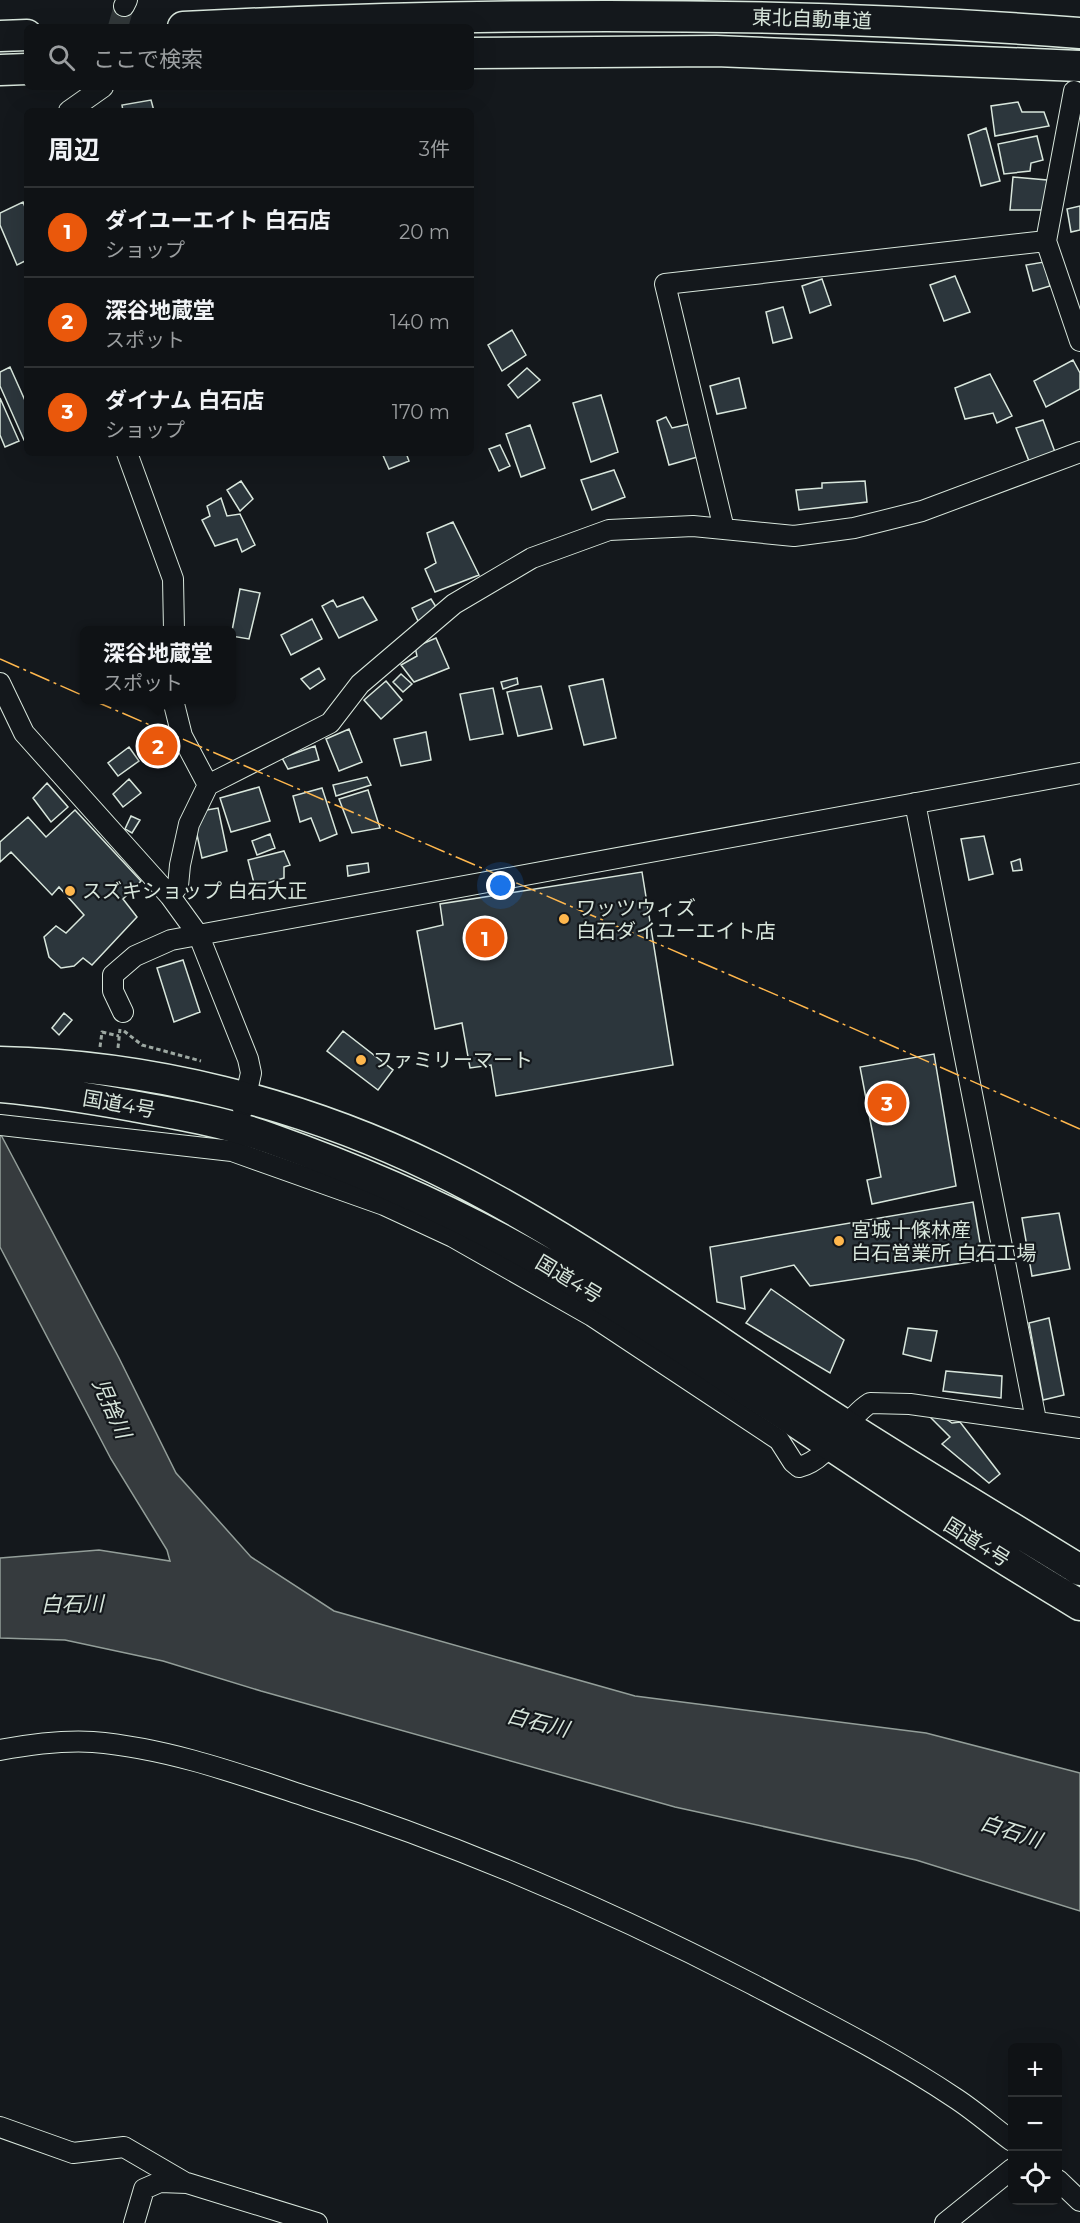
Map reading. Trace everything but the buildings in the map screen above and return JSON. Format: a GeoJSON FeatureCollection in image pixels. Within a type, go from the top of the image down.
{"type":"FeatureCollection","features":[{"type":"Feature","properties":{"kind":"highway","name":"東北自動車道"},"geometry":{"type":"LineString","coordinates":[[268,24],[521,15],[710,16],[969,24],[1080,33]]}},
{"type":"Feature","properties":{"kind":"highway"},"geometry":{"type":"LineString","coordinates":[[0,36],[24,35]]}},
{"type":"Feature","properties":{"kind":"highway","name":"東北自動車道"},"geometry":{"type":"LineString","coordinates":[[474,53],[716,51],[1077,79]]}},
{"type":"Feature","properties":{"kind":"highway"},"geometry":{"type":"LineString","coordinates":[[0,70],[24,69]]}},
{"type":"Feature","properties":{"kind":"highway","name":"国道4号"},"geometry":{"type":"LineString","coordinates":[[0,1062],[115,1072],[246,1098],[311,1116],[434,1168],[572,1246],[838,1436],[924,1508],[1080,1605]]}},
{"type":"Feature","properties":{"kind":"highway","name":"国道4号"},"geometry":{"type":"LineString","coordinates":[[0,1087],[73,1096],[188,1116],[238,1128],[361,1174],[529,1255],[666,1338],[1080,1570]]}},
{"type":"Feature","properties":{"kind":"street"},"geometry":{"type":"LineString","coordinates":[[1077,79],[1046,242],[1080,341]]}},
{"type":"Feature","properties":{"kind":"street"},"geometry":{"type":"LineString","coordinates":[[73,108],[99,90]]}},
{"type":"Feature","properties":{"kind":"street"},"geometry":{"type":"LineString","coordinates":[[724,529],[664,284],[1046,242]]}},
{"type":"Feature","properties":{"kind":"street"},"geometry":{"type":"LineString","coordinates":[[170,896],[178,886],[189,824],[208,785],[330,723],[360,684],[454,603],[532,558],[609,530],[693,526],[794,536],[854,528],[922,510],[1080,452]]}},
{"type":"Feature","properties":{"kind":"street"},"geometry":{"type":"LineString","coordinates":[[128,456],[173,579],[174,626]]}},
{"type":"Feature","properties":{"kind":"street"},"geometry":{"type":"LineString","coordinates":[[0,683],[24,733],[170,896],[199,936],[248,1059],[251,1073],[238,1128]]}},
{"type":"Feature","properties":{"kind":"street"},"geometry":{"type":"LineString","coordinates":[[174,704],[182,735],[208,785]]}},
{"type":"Feature","properties":{"kind":"street"},"geometry":{"type":"LineString","coordinates":[[122,1020],[113,991],[113,975],[135,956],[171,940],[1080,773]]}},
{"type":"Feature","properties":{"kind":"street"},"geometry":{"type":"LineString","coordinates":[[915,802],[1036,1420]]}},
{"type":"Feature","properties":{"kind":"street"},"geometry":{"type":"LineString","coordinates":[[1,1125],[232,1151],[338,1187],[453,1237],[592,1316],[779,1440],[793,1462],[799,1467],[820,1457],[870,1403],[910,1404],[1080,1428]]}},
{"type":"Feature","properties":{"kind":"street"},"geometry":{"type":"LineString","coordinates":[[0,1750],[46,1741],[94,1742],[150,1751],[215,1767],[398,1826],[596,1907],[671,1942],[835,2028],[955,2098],[1008,2138]]}},
{"type":"Feature","properties":{"kind":"street"},"geometry":{"type":"LineString","coordinates":[[0,2127],[74,2153],[124,2147],[187,2183],[317,2223]]}},
{"type":"Feature","properties":{"kind":"street"},"geometry":{"type":"LineString","coordinates":[[945,2223],[1008,2172]]}},
{"type":"Feature","properties":{"kind":"street"},"geometry":{"type":"LineString","coordinates":[[134,2223],[144,2189],[160,2182],[187,2183]]}},
{"type":"Feature","properties":{"kind":"street"},"geometry":{"type":"LineString","coordinates":[[1062,2184],[1080,2201]]}},
{"type":"Feature","properties":{"kind":"path"},"geometry":{"type":"LineString","coordinates":[[122,1020],[142,1045],[204,1062]]}},
{"type":"Feature","properties":{"kind":"path"},"geometry":{"type":"LineString","coordinates":[[99,1051],[102,1032],[120,1036]]}},
{"type":"Feature","properties":{"kind":"water"},"geometry":{"type":"Polygon","coordinates":[[[0,1133],[119,1358],[176,1473],[251,1557],[334,1611],[635,1696],[926,1733],[1080,1773],[1080,1911],[916,1860],[675,1807],[261,1691],[163,1661],[65,1640],[0,1638],[0,1558],[99,1550],[170,1561],[167,1550],[111,1459],[0,1247],[0,1133]]]}},
{"type":"Feature","properties":{"kind":"tunnel"},"geometry":{"type":"LineString","coordinates":[[119,24],[124,6]]}},
{"type":"Feature","properties":{"kind":"power"},"geometry":{"type":"LineString","coordinates":[[0,659],[80,694]]}},
{"type":"Feature","properties":{"kind":"power"},"geometry":{"type":"LineString","coordinates":[[101,704],[809,1009],[1080,1129]]}},
{"type":"Feature","properties":{"kind":"place","name":"深谷地蔵堂"},"geometry":{"type":"Point","coordinates":[158,746]}},
{"type":"Feature","properties":{"kind":"place","name":"スズキショップ 白石大正"},"geometry":{"type":"Point","coordinates":[70,891]}},
{"type":"Feature","properties":{"kind":"place","name":"ワッツウィズ 白石ダイユーエイト店"},"geometry":{"type":"Point","coordinates":[564,919]}},
{"type":"Feature","properties":{"kind":"place","name":"ダイユーエイト 白石店"},"geometry":{"type":"Point","coordinates":[485,938]}},
{"type":"Feature","properties":{"kind":"place","name":"ファミリーマート"},"geometry":{"type":"Point","coordinates":[361,1060]}},
{"type":"Feature","properties":{"kind":"place","name":"ダイナム 白石店"},"geometry":{"type":"Point","coordinates":[887,1103]}},
{"type":"Feature","properties":{"kind":"place","name":"宮城十條林産 白石営業所 白石工場"},"geometry":{"type":"Point","coordinates":[839,1241]}},
{"type":"Feature","properties":{"kind":"water label","name":"児捨川"},"geometry":{"type":"Point","coordinates":[112,1408]}},
{"type":"Feature","properties":{"kind":"water label","name":"白石川"},"geometry":{"type":"Point","coordinates":[72,1604]}},
{"type":"Feature","properties":{"kind":"water label","name":"白石川"},"geometry":{"type":"Point","coordinates":[538,1722]}},
{"type":"Feature","properties":{"kind":"water label","name":"白石川"},"geometry":{"type":"Point","coordinates":[1011,1831]}}]}
